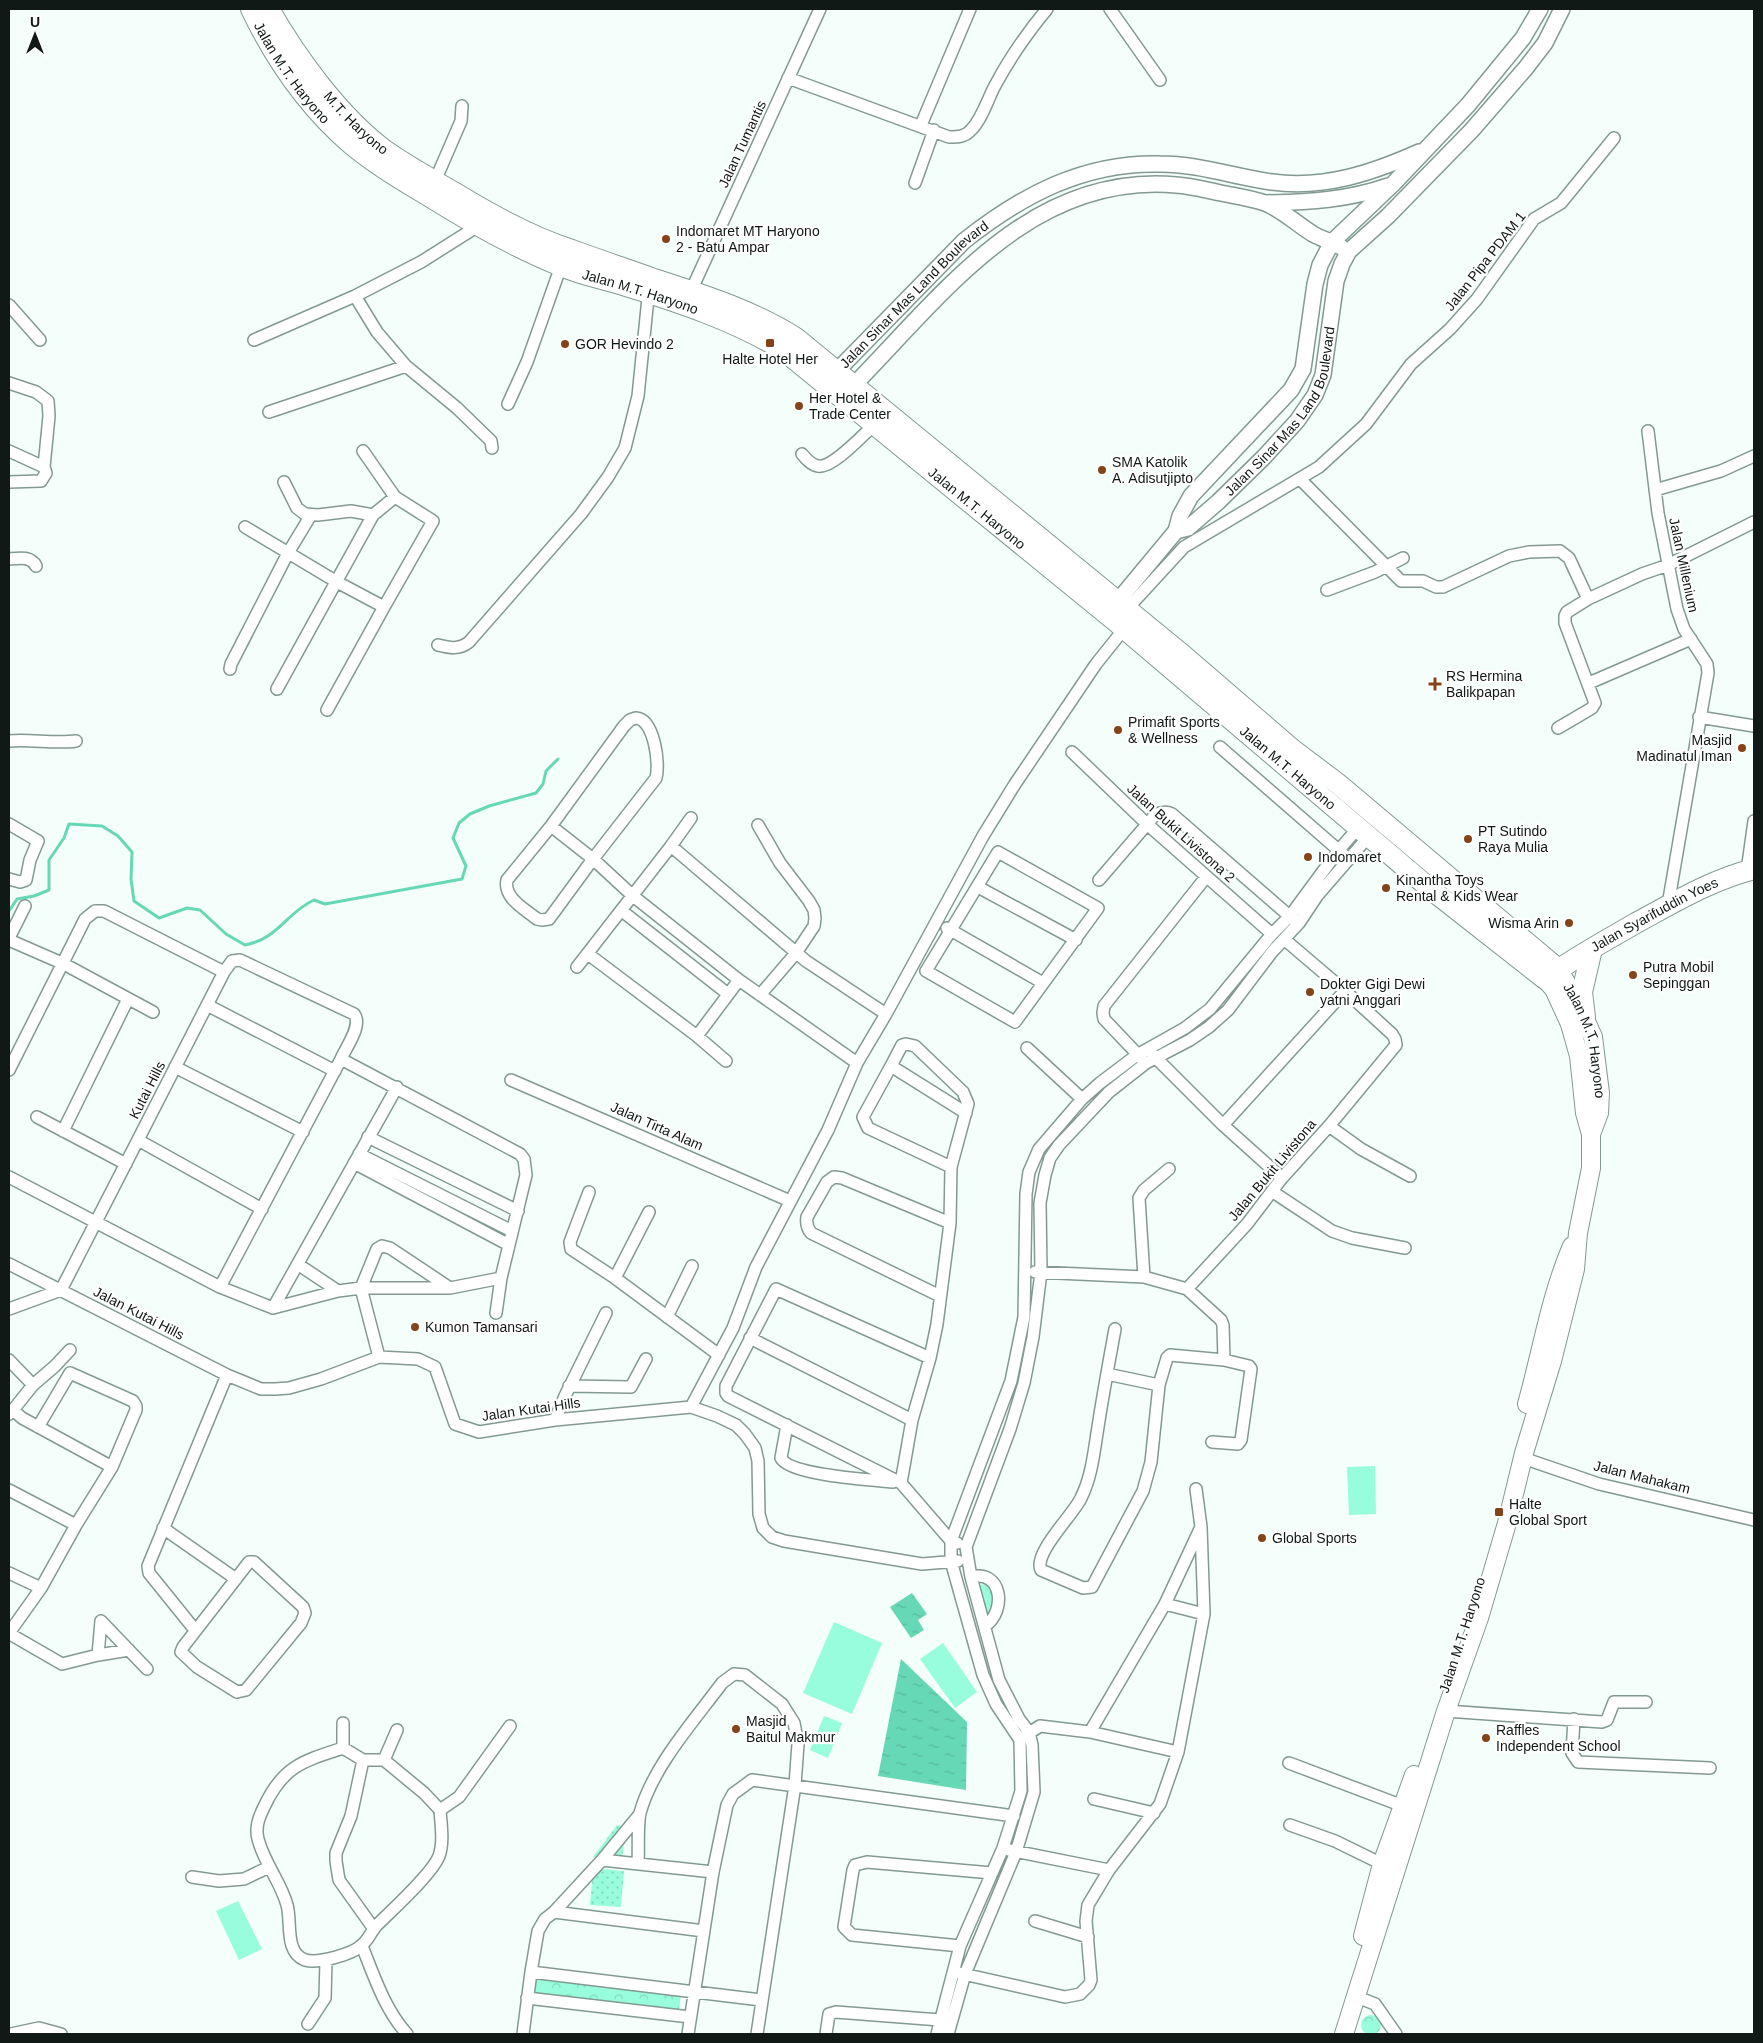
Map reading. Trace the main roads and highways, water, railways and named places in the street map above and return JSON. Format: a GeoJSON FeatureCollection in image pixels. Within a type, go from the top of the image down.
{"type":"FeatureCollection","features":[{"type":"Feature","properties":{"kind":"highway","name":"Jalan M.T. Haryono"},"geometry":{"type":"LineString","coordinates":[[251,9],[291,77],[311,102],[352,145],[393,175],[478,226],[561,266],[649,285],[691,291],[765,319],[796,338],[830,378]]}},
{"type":"Feature","properties":{"kind":"highway","name":"M.T. Haryono"},"geometry":{"type":"LineString","coordinates":[[269,9],[284,35],[306,66],[360,128],[385,150],[473,204]]}},
{"type":"Feature","properties":{"kind":"highway","name":"Jalan M.T. Haryono"},"geometry":{"type":"LineString","coordinates":[[473,204],[546,241],[649,285],[770,343],[830,378],[1122,605],[1225,690],[1292,749],[1337,783],[1532,946],[1551,974]]}},
{"type":"Feature","properties":{"kind":"highway","name":"Jalan M.T. Haryono"},"geometry":{"type":"LineString","coordinates":[[848,391],[875,424],[1124,629],[1432,891],[1551,974]]}},
{"type":"Feature","properties":{"kind":"highway","name":"Jalan Syarifuddin Yoes"},"geometry":{"type":"LineString","coordinates":[[1551,974],[1668,905],[1699,889],[1751,870]]}},
{"type":"Feature","properties":{"kind":"highway"},"geometry":{"type":"LineString","coordinates":[[1532,946],[1560,950],[1592,949],[1582,992],[1585,1017]]}},
{"type":"Feature","properties":{"kind":"main road","name":"Jalan M.T. Haryono"},"geometry":{"type":"LineString","coordinates":[[1551,974],[1585,1017],[1593,1037],[1600,1093],[1599,1113],[1591,1134]]}},
{"type":"Feature","properties":{"kind":"main road","name":"Jalan M.T. Haryono"},"geometry":{"type":"LineString","coordinates":[[1344,2034],[1360,1949],[1382,1864],[1464,1638],[1523,1447],[1552,1361],[1575,1269],[1578,1232],[1590,1168],[1591,1134],[1585,1114],[1579,1056],[1570,1024],[1554,989],[1551,974]]}},
{"type":"Feature","properties":{"kind":"main road","name":"Jalan M.T. Haryono"},"geometry":{"type":"LineString","coordinates":[[1332,2034],[1351,1996],[1479,1618],[1507,1524],[1523,1447]]}},
{"type":"Feature","properties":{"kind":"water"},"geometry":{"type":"Polygon","coordinates":[[[912,1593],[927,1614],[918,1620],[924,1630],[911,1638],[890,1607],[912,1593]]]}},
{"type":"Feature","properties":{"kind":"water"},"geometry":{"type":"Polygon","coordinates":[[[901,1659],[967,1722],[966,1790],[878,1776],[901,1659]]]}},
{"type":"Feature","properties":{"kind":"waterway"},"geometry":{"type":"LineString","coordinates":[[9,911],[17,899],[34,896],[49,890],[49,860],[64,838],[69,824],[102,826],[118,836],[132,852],[131,879],[134,901],[159,918],[187,908],[200,910],[226,934],[245,945],[256,942],[266,937],[296,911],[314,900],[325,904],[462,879],[466,866],[453,838],[459,823],[470,814],[489,806],[536,793],[543,784],[546,771],[558,759]]}},
{"type":"Feature","properties":{"kind":"place","name":"Indomaret MT Haryono 2 - Batu Ampar"},"geometry":{"type":"Point","coordinates":[666,239]}},
{"type":"Feature","properties":{"kind":"place","name":"Halte Hotel Her"},"geometry":{"type":"Point","coordinates":[770,343]}},
{"type":"Feature","properties":{"kind":"place","name":"GOR Hevindo 2"},"geometry":{"type":"Point","coordinates":[565,344]}},
{"type":"Feature","properties":{"kind":"place","name":"Her Hotel & Trade Center"},"geometry":{"type":"Point","coordinates":[799,406]}},
{"type":"Feature","properties":{"kind":"place","name":"SMA Katolik A. Adisutjipto"},"geometry":{"type":"Point","coordinates":[1102,470]}},
{"type":"Feature","properties":{"kind":"place","name":"RS Hermina Balikpapan"},"geometry":{"type":"Point","coordinates":[1435,684]}},
{"type":"Feature","properties":{"kind":"place","name":"Primafit Sports & Wellness"},"geometry":{"type":"Point","coordinates":[1118,730]}},
{"type":"Feature","properties":{"kind":"place","name":"Masjid Madinatul Iman"},"geometry":{"type":"Point","coordinates":[1742,748]}},
{"type":"Feature","properties":{"kind":"place","name":"PT Sutindo Raya Mulia"},"geometry":{"type":"Point","coordinates":[1468,839]}},
{"type":"Feature","properties":{"kind":"place","name":"Indomaret"},"geometry":{"type":"Point","coordinates":[1308,857]}},
{"type":"Feature","properties":{"kind":"place","name":"Kinantha Toys Rental & Kids Wear"},"geometry":{"type":"Point","coordinates":[1386,888]}},
{"type":"Feature","properties":{"kind":"place","name":"Wisma Arin"},"geometry":{"type":"Point","coordinates":[1569,923]}},
{"type":"Feature","properties":{"kind":"place","name":"Putra Mobil Sepinggan"},"geometry":{"type":"Point","coordinates":[1633,975]}},
{"type":"Feature","properties":{"kind":"place","name":"Dokter Gigi Dewi yatni Anggari"},"geometry":{"type":"Point","coordinates":[1310,992]}},
{"type":"Feature","properties":{"kind":"place","name":"Kumon Tamansari"},"geometry":{"type":"Point","coordinates":[415,1327]}},
{"type":"Feature","properties":{"kind":"place","name":"Halte Global Sport"},"geometry":{"type":"Point","coordinates":[1499,1512]}},
{"type":"Feature","properties":{"kind":"place","name":"Global Sports"},"geometry":{"type":"Point","coordinates":[1262,1538]}},
{"type":"Feature","properties":{"kind":"place","name":"Masjid Baitul Makmur"},"geometry":{"type":"Point","coordinates":[736,1729]}},
{"type":"Feature","properties":{"kind":"place","name":"Raffles Independent School"},"geometry":{"type":"Point","coordinates":[1486,1738]}}]}
